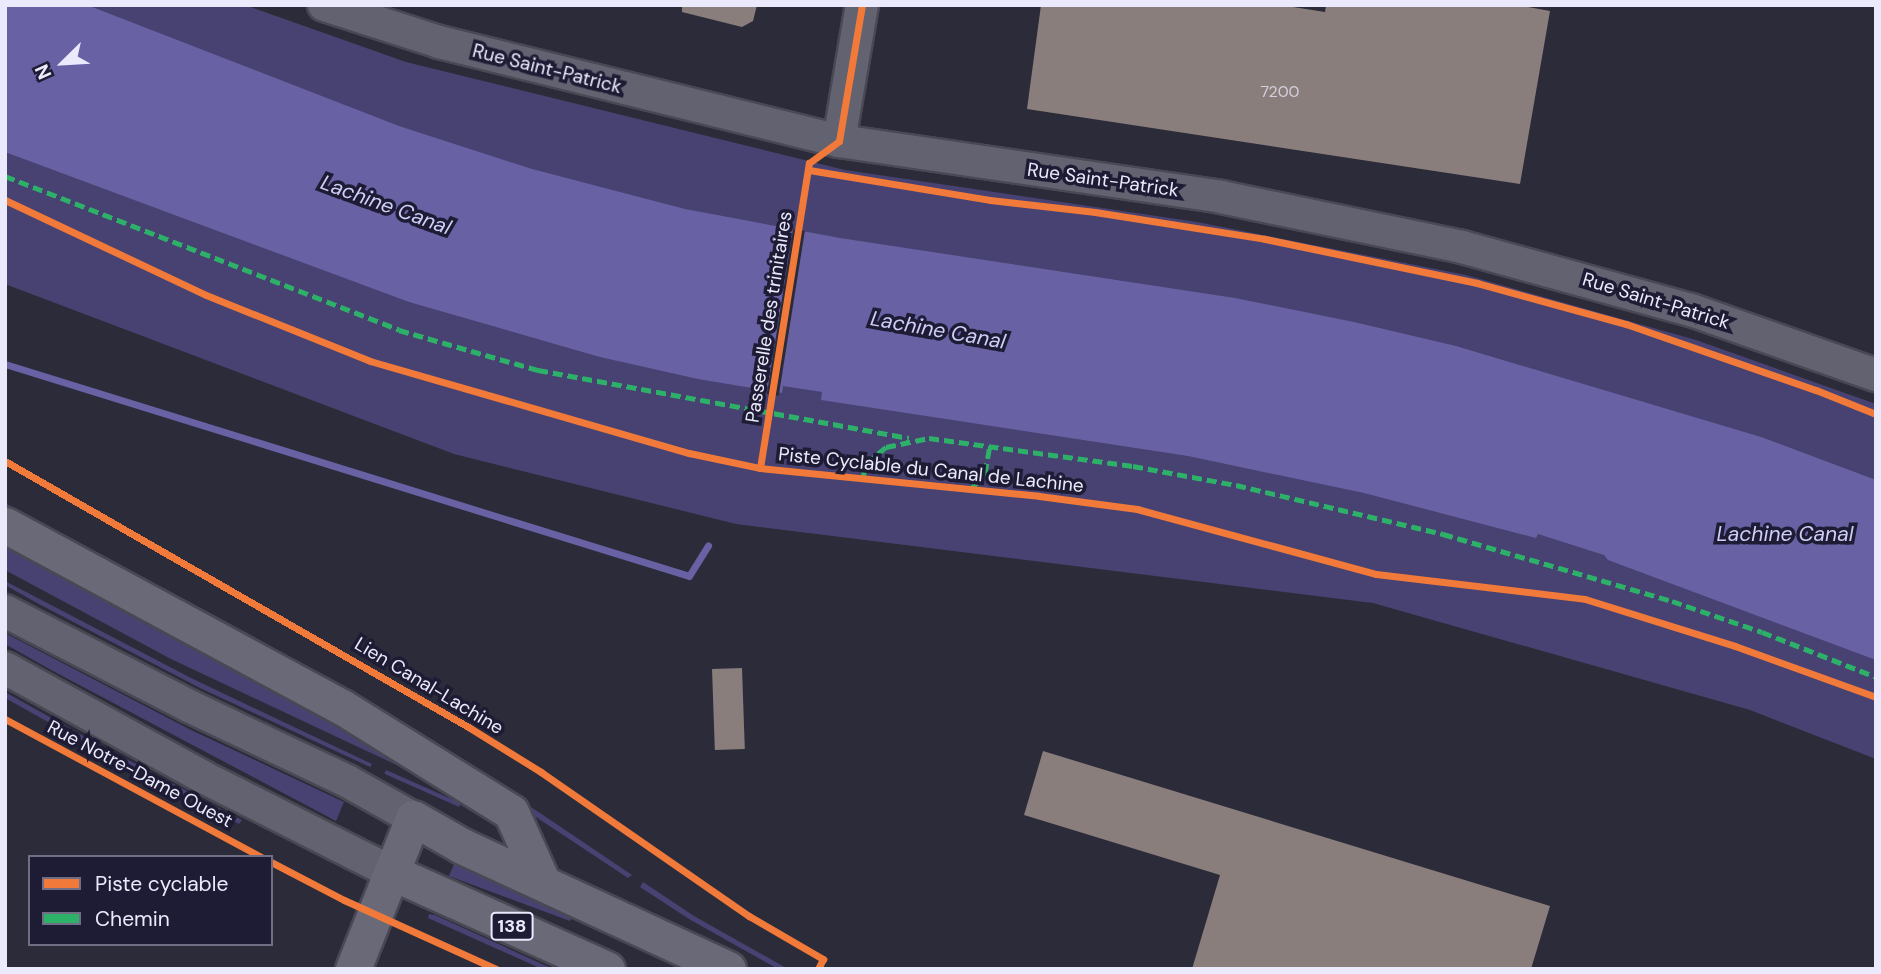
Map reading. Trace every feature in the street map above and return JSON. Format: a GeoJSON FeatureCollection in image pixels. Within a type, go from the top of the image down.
{"type":"FeatureCollection","features":[{"type":"Feature","properties":{"kind":"main road","name":"Rue Saint-Patrick"},"geometry":{"type":"LineString","coordinates":[[324,5],[439,42],[839,141],[1221,197],[1405,233],[1630,292],[1748,329],[1876,375]]}},
{"type":"Feature","properties":{"kind":"main road"},"geometry":{"type":"LineString","coordinates":[[839,141],[862,5]]}},
{"type":"Feature","properties":{"kind":"main road"},"geometry":{"type":"LineString","coordinates":[[5,525],[342,708],[511,812],[543,883]]}},
{"type":"Feature","properties":{"kind":"main road"},"geometry":{"type":"LineString","coordinates":[[5,611],[201,712],[347,781],[462,846],[728,969]]}},
{"type":"Feature","properties":{"kind":"main road","name":"Rue Notre-Dame Ouest"},"geometry":{"type":"LineString","coordinates":[[5,668],[203,777],[391,872],[607,969]]}},
{"type":"Feature","properties":{"kind":"main road"},"geometry":{"type":"LineString","coordinates":[[353,969],[413,818]]}},
{"type":"Feature","properties":{"kind":"shaded area"},"geometry":{"type":"Polygon","coordinates":[[[5,5],[245,5],[406,62],[845,170],[1197,222],[1466,275],[1696,340],[1876,404],[1876,759],[1750,710],[1373,603],[736,524],[454,454],[5,284],[5,5]]]}},
{"type":"Feature","properties":{"kind":"shaded area"},"geometry":{"type":"Polygon","coordinates":[[[5,503],[251,635],[343,689],[5,508],[5,503]]]}},
{"type":"Feature","properties":{"kind":"shaded area"},"geometry":{"type":"Polygon","coordinates":[[[5,543],[349,727],[420,776],[171,659],[5,570],[5,543]]]}},
{"type":"Feature","properties":{"kind":"shaded area"},"geometry":{"type":"Polygon","coordinates":[[[5,581],[193,679],[372,764],[370,767],[200,688],[37,603],[5,585],[5,581]]]}},
{"type":"Feature","properties":{"kind":"shaded area"},"geometry":{"type":"Polygon","coordinates":[[[5,633],[189,729],[344,802],[336,821],[5,644],[5,633]]]}},
{"type":"Feature","properties":{"kind":"shaded area"},"geometry":{"type":"Polygon","coordinates":[[[5,692],[242,820],[239,824],[86,743],[5,698],[5,692]]]}},
{"type":"Feature","properties":{"kind":"shaded area"},"geometry":{"type":"Polygon","coordinates":[[[449,754],[632,875],[628,878],[447,758],[449,754]]]}},
{"type":"Feature","properties":{"kind":"shaded area"},"geometry":{"type":"Polygon","coordinates":[[[386,770],[461,803],[459,807],[384,774],[386,770]]]}},
{"type":"Feature","properties":{"kind":"shaded area"},"geometry":{"type":"Polygon","coordinates":[[[454,864],[572,917],[570,921],[449,876],[454,864]]]}},
{"type":"Feature","properties":{"kind":"shaded area"},"geometry":{"type":"Polygon","coordinates":[[[643,882],[694,916],[788,969],[778,969],[689,919],[640,887],[643,882]]]}},
{"type":"Feature","properties":{"kind":"shaded area"},"geometry":{"type":"Polygon","coordinates":[[[429,914],[553,969],[542,969],[428,918],[429,914]]]}},
{"type":"Feature","properties":{"kind":"water","name":"Lachine Canal"},"geometry":{"type":"Polygon","coordinates":[[[5,5],[87,5],[399,126],[532,169],[685,209],[840,238],[1235,298],[1354,322],[1456,346],[1761,437],[1876,480],[1876,660],[1608,560],[1604,555],[1538,534],[1536,538],[1364,493],[1188,456],[821,400],[822,392],[783,386],[782,393],[698,379],[600,357],[409,302],[5,152],[5,5]]]}},
{"type":"Feature","properties":{"kind":"pier"},"geometry":{"type":"Polygon","coordinates":[[[793,229],[805,231],[779,396],[767,394],[793,229]]]}},
{"type":"Feature","properties":{"kind":"building"},"geometry":{"type":"Polygon","coordinates":[[[682,5],[757,5],[753,21],[742,27],[682,12],[682,5]]]}},
{"type":"Feature","properties":{"kind":"building"},"geometry":{"type":"Polygon","coordinates":[[[1041,5],[1280,5],[1325,12],[1326,5],[1517,5],[1550,11],[1520,184],[1027,109],[1041,5]]]}},
{"type":"Feature","properties":{"kind":"building"},"geometry":{"type":"Polygon","coordinates":[[[742,668],[745,749],[715,750],[712,669],[742,668]]]}},
{"type":"Feature","properties":{"kind":"building"},"geometry":{"type":"Polygon","coordinates":[[[1043,751],[1550,906],[1531,969],[1192,969],[1220,875],[1024,815],[1043,751]]]}},
{"type":"Feature","properties":{"kind":"waterway"},"geometry":{"type":"LineString","coordinates":[[5,364],[689,576],[708,546]]}},
{"type":"Feature","properties":{"kind":"marked path"},"geometry":{"type":"LineString","coordinates":[[5,176],[399,330],[538,370],[909,438]]}},
{"type":"Feature","properties":{"kind":"marked path"},"geometry":{"type":"LineString","coordinates":[[862,480],[867,463],[886,447],[929,438],[1133,466],[1236,485],[1443,534],[1672,601],[1762,632],[1876,677]]}},
{"type":"Feature","properties":{"kind":"marked path"},"geometry":{"type":"LineString","coordinates":[[970,490],[985,473],[990,446]]}},
{"type":"Feature","properties":{"kind":"cycle path","name":"Passerelle des trinitaires"},"geometry":{"type":"LineString","coordinates":[[760,468],[809,163],[839,141],[862,5]]}},
{"type":"Feature","properties":{"kind":"cycle path"},"geometry":{"type":"LineString","coordinates":[[809,170],[990,200],[1095,212],[1265,239],[1477,283],[1626,324],[1816,390],[1876,414]]}},
{"type":"Feature","properties":{"kind":"cycle path","name":"Piste Cyclable du Canal de Lachine"},"geometry":{"type":"LineString","coordinates":[[5,200],[206,295],[370,361],[689,453],[760,468],[1039,496],[1137,509],[1376,574],[1585,599],[1735,646],[1876,697]]}},
{"type":"Feature","properties":{"kind":"cycle path","name":"Lien Canal-Lachine"},"geometry":{"type":"LineString","coordinates":[[5,461],[470,728],[541,772],[749,916],[823,959],[818,969]]}},
{"type":"Feature","properties":{"kind":"cycle path"},"geometry":{"type":"LineString","coordinates":[[5,719],[257,855]]}},
{"type":"Feature","properties":{"kind":"cycle path"},"geometry":{"type":"LineString","coordinates":[[273,863],[344,900],[496,969]]}}]}
